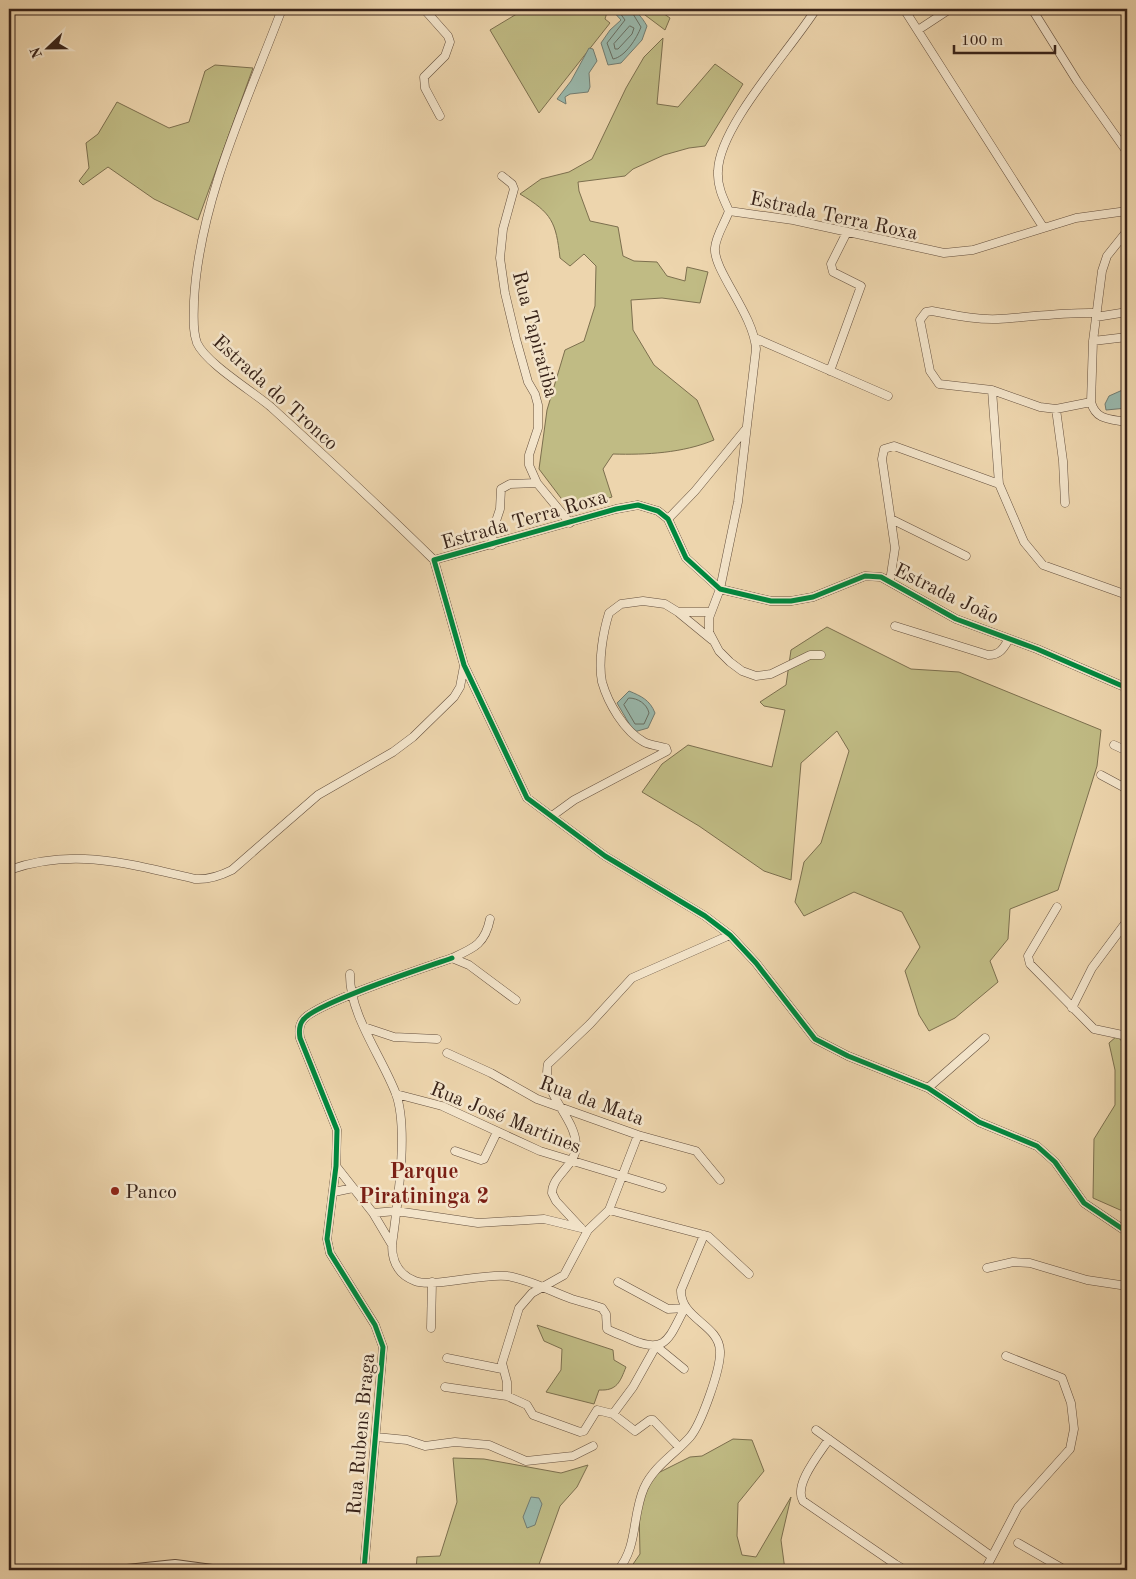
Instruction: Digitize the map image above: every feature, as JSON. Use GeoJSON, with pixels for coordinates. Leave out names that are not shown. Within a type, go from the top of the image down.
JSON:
{"type":"FeatureCollection","features":[{"type":"Feature","properties":{"kind":"street","name":"Estrada do Tronco"},"geometry":{"type":"LineString","coordinates":[[282,9],[221,171],[202,236],[195,280],[194,324],[196,342],[210,359],[269,406],[434,560]]}},
{"type":"Feature","properties":{"kind":"street"},"geometry":{"type":"LineString","coordinates":[[424,9],[448,36],[450,47],[443,59],[430,69],[424,78],[426,88],[440,116]]}},
{"type":"Feature","properties":{"kind":"street"},"geometry":{"type":"LineString","coordinates":[[729,211],[718,180],[719,162],[727,138],[816,9]]}},
{"type":"Feature","properties":{"kind":"street"},"geometry":{"type":"LineString","coordinates":[[904,9],[1044,227]]}},
{"type":"Feature","properties":{"kind":"street"},"geometry":{"type":"LineString","coordinates":[[918,30],[950,9]]}},
{"type":"Feature","properties":{"kind":"street"},"geometry":{"type":"LineString","coordinates":[[1032,9],[1077,81],[1127,152]]}},
{"type":"Feature","properties":{"kind":"street","name":"Rua Tapiratiba"},"geometry":{"type":"LineString","coordinates":[[502,176],[512,184],[514,189],[503,229],[500,258],[516,339],[528,382],[538,404],[538,428],[529,455],[529,465],[537,483],[570,522]]}},
{"type":"Feature","properties":{"kind":"street","name":"Estrada Terra Roxa"},"geometry":{"type":"LineString","coordinates":[[710,612],[720,589],[738,502],[755,365],[755,338],[749,321],[716,255],[717,238],[729,211],[762,214],[932,252],[960,253],[1076,218],[1127,211]]}},
{"type":"Feature","properties":{"kind":"street"},"geometry":{"type":"LineString","coordinates":[[1127,231],[1104,264],[1093,341],[1091,402],[1093,410],[1102,418],[1127,422]]}},
{"type":"Feature","properties":{"kind":"street"},"geometry":{"type":"LineString","coordinates":[[830,371],[861,286],[833,272],[831,264],[847,232]]}},
{"type":"Feature","properties":{"kind":"street"},"geometry":{"type":"LineString","coordinates":[[1091,402],[1056,408],[1040,407],[992,390],[947,386],[934,379],[920,327],[922,314],[932,311],[971,318],[997,319],[1050,313],[1096,315],[1127,312]]}},
{"type":"Feature","properties":{"kind":"street"},"geometry":{"type":"LineString","coordinates":[[1093,341],[1127,337]]}},
{"type":"Feature","properties":{"kind":"street"},"geometry":{"type":"LineString","coordinates":[[755,338],[888,396]]}},
{"type":"Feature","properties":{"kind":"street"},"geometry":{"type":"LineString","coordinates":[[992,390],[999,484],[1024,542],[1043,565],[1127,595]]}},
{"type":"Feature","properties":{"kind":"street"},"geometry":{"type":"LineString","coordinates":[[1056,408],[1063,461],[1065,503]]}},
{"type":"Feature","properties":{"kind":"street"},"geometry":{"type":"LineString","coordinates":[[720,589],[686,558],[668,519],[695,491],[746,429]]}},
{"type":"Feature","properties":{"kind":"street"},"geometry":{"type":"LineString","coordinates":[[890,581],[895,548],[882,459],[882,453],[888,446],[927,457],[999,484]]}},
{"type":"Feature","properties":{"kind":"street"},"geometry":{"type":"LineString","coordinates":[[492,545],[493,530],[500,509],[501,489],[510,484],[537,483]]}},
{"type":"Feature","properties":{"kind":"street","name":"Estrada Terra Roxa"},"geometry":{"type":"LineString","coordinates":[[668,519],[658,511],[638,505],[434,560],[464,665],[527,798],[627,871],[705,916],[730,935],[756,963],[815,1039],[848,1056],[928,1088],[979,1122],[1026,1140],[1047,1153],[1084,1204],[1127,1232]]}},
{"type":"Feature","properties":{"kind":"street"},"geometry":{"type":"LineString","coordinates":[[891,519],[966,556]]}},
{"type":"Feature","properties":{"kind":"street","name":"Estrada João"},"geometry":{"type":"LineString","coordinates":[[720,589],[771,601],[791,601],[813,597],[865,576],[881,577],[934,608],[1127,688]]}},
{"type":"Feature","properties":{"kind":"street"},"geometry":{"type":"LineString","coordinates":[[552,816],[574,800],[666,751],[666,748],[644,742],[626,728],[607,695],[602,682],[601,667],[606,621],[613,608],[632,602],[654,601],[665,604],[678,612],[712,640],[730,662],[742,671],[756,676],[771,674],[810,655],[821,655]]}},
{"type":"Feature","properties":{"kind":"street"},"geometry":{"type":"LineString","coordinates":[[678,612],[710,612],[708,624],[712,640]]}},
{"type":"Feature","properties":{"kind":"street"},"geometry":{"type":"LineString","coordinates":[[895,626],[988,655],[996,655],[1009,639]]}},
{"type":"Feature","properties":{"kind":"street"},"geometry":{"type":"LineString","coordinates":[[9,870],[48,860],[81,857],[129,864],[195,879],[205,880],[223,875],[232,870],[318,795],[393,752],[413,737],[454,697],[460,688],[464,665]]}},
{"type":"Feature","properties":{"kind":"street"},"geometry":{"type":"LineString","coordinates":[[1114,745],[1127,751]]}},
{"type":"Feature","properties":{"kind":"street"},"geometry":{"type":"LineString","coordinates":[[1101,775],[1127,789]]}},
{"type":"Feature","properties":{"kind":"street"},"geometry":{"type":"LineString","coordinates":[[1057,907],[1028,956],[1028,960],[1094,1029],[1127,1036]]}},
{"type":"Feature","properties":{"kind":"street","name":"Rua Rubens Braga"},"geometry":{"type":"LineString","coordinates":[[364,1570],[382,1362],[382,1340],[375,1325],[330,1253],[328,1239],[334,1192],[337,1130],[302,1045],[300,1032],[303,1019],[309,1014],[352,994],[472,949],[487,935],[490,919]]}},
{"type":"Feature","properties":{"kind":"street"},"geometry":{"type":"LineString","coordinates":[[1072,1008],[1092,968],[1127,921]]}},
{"type":"Feature","properties":{"kind":"street"},"geometry":{"type":"LineString","coordinates":[[584,1229],[556,1201],[552,1193],[554,1184],[572,1162],[575,1152],[575,1140],[549,1078],[548,1064],[590,1024],[632,978],[730,935]]}},
{"type":"Feature","properties":{"kind":"street"},"geometry":{"type":"LineString","coordinates":[[452,958],[469,965],[516,1000]]}},
{"type":"Feature","properties":{"kind":"street"},"geometry":{"type":"LineString","coordinates":[[350,974],[352,994],[364,1027],[396,1094],[403,1125],[392,1245],[395,1263],[403,1274],[417,1282],[508,1276],[545,1286],[571,1298],[602,1308],[606,1314],[607,1329],[647,1346],[656,1346],[684,1369]]}},
{"type":"Feature","properties":{"kind":"street"},"geometry":{"type":"LineString","coordinates":[[364,1027],[394,1037],[437,1039]]}},
{"type":"Feature","properties":{"kind":"street"},"geometry":{"type":"LineString","coordinates":[[928,1088],[985,1038]]}},
{"type":"Feature","properties":{"kind":"street","name":"Rua da Mata"},"geometry":{"type":"LineString","coordinates":[[447,1053],[491,1074],[526,1094],[560,1108],[638,1135],[696,1151],[720,1180]]}},
{"type":"Feature","properties":{"kind":"street","name":"Rua José Martines"},"geometry":{"type":"LineString","coordinates":[[396,1094],[442,1106],[497,1132],[572,1162],[662,1188]]}},
{"type":"Feature","properties":{"kind":"street"},"geometry":{"type":"LineString","coordinates":[[456,1152],[481,1160],[484,1159],[497,1132]]}},
{"type":"Feature","properties":{"kind":"street"},"geometry":{"type":"LineString","coordinates":[[507,1396],[507,1382],[502,1369],[503,1358],[519,1308],[532,1293],[559,1279],[568,1269],[584,1229],[609,1210],[638,1135]]}},
{"type":"Feature","properties":{"kind":"street"},"geometry":{"type":"LineString","coordinates":[[336,1166],[373,1213],[392,1245]]}},
{"type":"Feature","properties":{"kind":"street"},"geometry":{"type":"LineString","coordinates":[[334,1192],[353,1188]]}},
{"type":"Feature","properties":{"kind":"street"},"geometry":{"type":"LineString","coordinates":[[609,1210],[704,1235],[717,1243],[749,1274]]}},
{"type":"Feature","properties":{"kind":"street"},"geometry":{"type":"LineString","coordinates":[[373,1213],[396,1211],[478,1223],[544,1218],[584,1229]]}},
{"type":"Feature","properties":{"kind":"street"},"geometry":{"type":"LineString","coordinates":[[618,1570],[627,1557],[632,1545],[638,1503],[644,1487],[653,1473],[693,1433],[702,1418],[720,1352],[720,1345],[713,1333],[685,1308],[681,1290],[704,1235]]}},
{"type":"Feature","properties":{"kind":"street"},"geometry":{"type":"LineString","coordinates":[[987,1268],[1013,1262],[1030,1263],[1087,1280],[1127,1286]]}},
{"type":"Feature","properties":{"kind":"street"},"geometry":{"type":"LineString","coordinates":[[431,1328],[432,1282]]}},
{"type":"Feature","properties":{"kind":"street"},"geometry":{"type":"LineString","coordinates":[[618,1282],[668,1309],[685,1308]]}},
{"type":"Feature","properties":{"kind":"street"},"geometry":{"type":"LineString","coordinates":[[613,1414],[633,1387],[656,1346],[668,1338],[685,1308]]}},
{"type":"Feature","properties":{"kind":"street"},"geometry":{"type":"LineString","coordinates":[[985,1570],[1018,1507],[1032,1488],[1063,1458],[1070,1449],[1074,1438],[1071,1403],[1062,1378],[1006,1356]]}},
{"type":"Feature","properties":{"kind":"street"},"geometry":{"type":"LineString","coordinates":[[448,1358],[502,1369]]}},
{"type":"Feature","properties":{"kind":"street"},"geometry":{"type":"LineString","coordinates":[[445,1387],[507,1396],[527,1405],[533,1415],[580,1432],[584,1430],[597,1410],[613,1414],[634,1431],[650,1420],[653,1420],[679,1448]]}},
{"type":"Feature","properties":{"kind":"street"},"geometry":{"type":"LineString","coordinates":[[816,1430],[991,1556]]}},
{"type":"Feature","properties":{"kind":"street"},"geometry":{"type":"LineString","coordinates":[[376,1437],[407,1440],[425,1446],[455,1442],[488,1445],[526,1461],[573,1456],[594,1446]]}},
{"type":"Feature","properties":{"kind":"street"},"geometry":{"type":"LineString","coordinates":[[828,1439],[800,1485],[799,1495],[803,1501],[892,1567],[905,1570]]}},
{"type":"Feature","properties":{"kind":"street"},"geometry":{"type":"LineString","coordinates":[[1018,1543],[1065,1570]]}},
{"type":"Feature","properties":{"kind":"street"},"geometry":{"type":"LineString","coordinates":[[127,1570],[175,1565],[212,1570]]}},
{"type":"Feature","properties":{"kind":"shaded area"},"geometry":{"type":"Polygon","coordinates":[[[525,9],[608,9],[605,19],[610,23],[539,113],[490,30],[525,9]]]}},
{"type":"Feature","properties":{"kind":"shaded area"},"geometry":{"type":"Polygon","coordinates":[[[637,9],[657,9],[670,18],[665,30],[637,9]]]}},
{"type":"Feature","properties":{"kind":"shaded area"},"geometry":{"type":"Polygon","coordinates":[[[663,38],[657,104],[678,107],[715,64],[743,84],[705,146],[664,155],[633,169],[625,176],[578,182],[579,191],[590,221],[618,227],[623,256],[634,261],[657,262],[667,276],[685,281],[687,267],[708,272],[700,303],[662,298],[631,300],[633,330],[654,365],[697,400],[714,440],[690,448],[664,452],[613,454],[603,469],[612,497],[570,510],[539,469],[547,410],[565,350],[584,341],[595,306],[596,266],[584,254],[570,266],[560,258],[557,235],[546,213],[520,194],[541,179],[569,172],[592,159],[626,88],[644,57],[663,38]]]}},
{"type":"Feature","properties":{"kind":"shaded area"},"geometry":{"type":"Polygon","coordinates":[[[215,65],[253,68],[198,220],[154,199],[108,167],[83,185],[79,181],[89,168],[86,143],[98,134],[117,102],[169,128],[189,122],[205,71],[215,65]]]}},
{"type":"Feature","properties":{"kind":"shaded area"},"geometry":{"type":"Polygon","coordinates":[[[827,627],[911,669],[959,672],[1101,730],[1097,766],[1058,890],[1010,909],[1008,939],[990,961],[998,982],[955,1018],[929,1031],[919,1015],[905,971],[920,947],[902,912],[854,892],[804,916],[795,902],[804,862],[821,843],[849,751],[837,731],[801,763],[791,880],[764,871],[699,826],[642,792],[662,764],[688,745],[772,767],[785,710],[764,706],[760,702],[786,685],[791,650],[827,627]]]}},
{"type":"Feature","properties":{"kind":"shaded area"},"geometry":{"type":"Polygon","coordinates":[[[1117,1036],[1127,1047],[1127,1213],[1093,1198],[1094,1139],[1115,1105],[1115,1070],[1109,1043],[1117,1036]]]}},
{"type":"Feature","properties":{"kind":"shaded area"},"geometry":{"type":"Polygon","coordinates":[[[537,1325],[613,1350],[614,1360],[626,1367],[620,1381],[610,1389],[599,1390],[594,1404],[546,1392],[561,1370],[562,1349],[544,1341],[537,1325]]]}},
{"type":"Feature","properties":{"kind":"shaded area"},"geometry":{"type":"Polygon","coordinates":[[[733,1439],[752,1440],[764,1471],[738,1503],[737,1536],[742,1555],[756,1557],[791,1497],[781,1540],[785,1570],[629,1570],[640,1554],[639,1508],[654,1475],[690,1457],[702,1456],[733,1439]]]}},
{"type":"Feature","properties":{"kind":"shaded area"},"geometry":{"type":"Polygon","coordinates":[[[453,1458],[484,1459],[561,1473],[588,1465],[577,1487],[560,1506],[537,1570],[416,1570],[417,1557],[440,1556],[457,1502],[453,1458]]]}},
{"type":"Feature","properties":{"kind":"water"},"geometry":{"type":"Polygon","coordinates":[[[611,9],[632,10],[640,15],[647,26],[642,40],[621,63],[608,65],[601,43],[610,30],[621,20],[611,9]]]}},
{"type":"Feature","properties":{"kind":"water"},"geometry":{"type":"Polygon","coordinates":[[[589,48],[593,49],[597,61],[589,73],[590,87],[588,92],[570,94],[565,97],[566,104],[557,99],[571,81],[589,48]]]}},
{"type":"Feature","properties":{"kind":"water"},"geometry":{"type":"Polygon","coordinates":[[[1127,388],[1127,408],[1106,410],[1105,404],[1109,396],[1127,388]]]}},
{"type":"Feature","properties":{"kind":"water"},"geometry":{"type":"Polygon","coordinates":[[[629,691],[645,699],[651,705],[655,713],[648,728],[634,732],[617,703],[629,691]]]}},
{"type":"Feature","properties":{"kind":"water"},"geometry":{"type":"Polygon","coordinates":[[[531,1497],[539,1498],[542,1504],[535,1525],[527,1528],[523,1517],[531,1497]]]}},
{"type":"Feature","properties":{"kind":"cycle path"},"geometry":{"type":"LineString","coordinates":[[1127,688],[1037,649],[956,619],[881,577],[865,576],[813,597],[791,601],[771,601],[720,589],[686,558],[668,519],[658,511],[638,505],[616,509],[434,560],[464,665],[527,798],[605,856],[705,916],[730,935],[756,963],[815,1039],[848,1056],[928,1088],[979,1122],[1037,1146],[1055,1162],[1084,1203],[1127,1232]]}},
{"type":"Feature","properties":{"kind":"cycle path"},"geometry":{"type":"LineString","coordinates":[[364,1570],[383,1347],[375,1325],[330,1253],[327,1239],[336,1166],[337,1130],[300,1038],[300,1029],[303,1020],[328,1004],[452,958]]}},
{"type":"Feature","properties":{"kind":"place","name":"Panco"},"geometry":{"type":"Point","coordinates":[115,1191]}},
{"type":"Feature","properties":{"kind":"district","name":"Parque Piratininga 2"},"geometry":{"type":"Point","coordinates":[424,1182]}}]}
